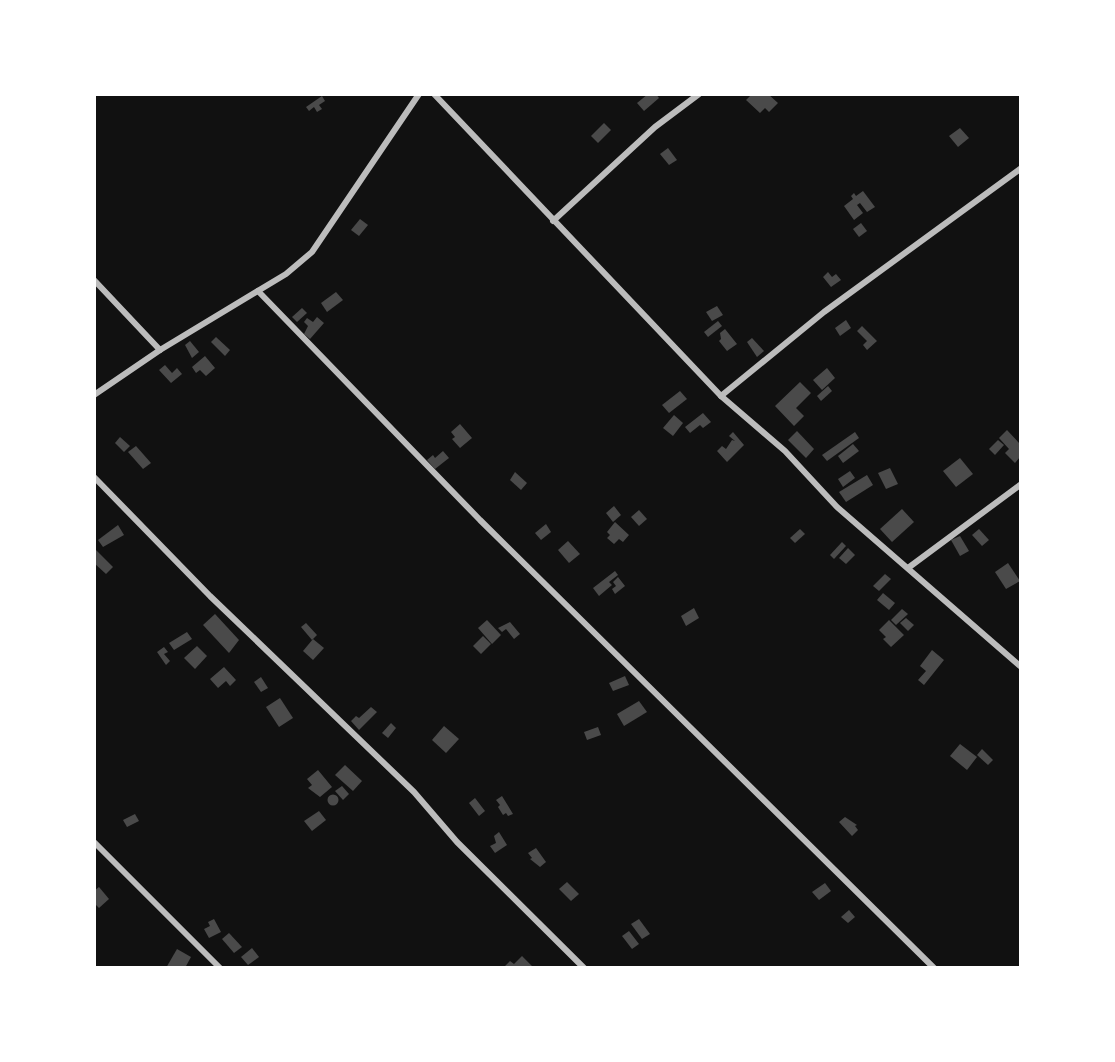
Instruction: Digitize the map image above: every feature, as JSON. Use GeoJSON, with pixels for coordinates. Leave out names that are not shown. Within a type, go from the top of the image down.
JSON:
{"type":"FeatureCollection","features":[{"type":"Feature","properties":{"kind":"street"},"geometry":{"type":"LineString","coordinates":[[94,395],[160,350],[286,274],[312,252],[419,94]]}},
{"type":"Feature","properties":{"kind":"street"},"geometry":{"type":"LineString","coordinates":[[434,94],[721,396],[785,451],[837,507],[1020,666]]}},
{"type":"Feature","properties":{"kind":"street"},"geometry":{"type":"LineString","coordinates":[[553,221],[655,126],[699,94]]}},
{"type":"Feature","properties":{"kind":"street"},"geometry":{"type":"LineString","coordinates":[[721,396],[824,312],[1020,169]]}},
{"type":"Feature","properties":{"kind":"street"},"geometry":{"type":"LineString","coordinates":[[94,280],[160,350]]}},
{"type":"Feature","properties":{"kind":"street"},"geometry":{"type":"LineString","coordinates":[[258,291],[480,520],[934,968]]}},
{"type":"Feature","properties":{"kind":"street"},"geometry":{"type":"LineString","coordinates":[[94,477],[210,596],[414,792],[457,842],[584,968]]}},
{"type":"Feature","properties":{"kind":"street"},"geometry":{"type":"LineString","coordinates":[[908,568],[1020,485]]}},
{"type":"Feature","properties":{"kind":"street"},"geometry":{"type":"LineString","coordinates":[[94,842],[220,968]]}},
{"type":"Feature","properties":{"kind":"building"},"geometry":{"type":"Polygon","coordinates":[[[648,94],[656,94],[659,98],[644,111],[637,103],[648,94]]]}},
{"type":"Feature","properties":{"kind":"building"},"geometry":{"type":"Polygon","coordinates":[[[752,94],[768,94],[778,103],[769,112],[765,108],[760,113],[746,100],[752,94]]]}},
{"type":"Feature","properties":{"kind":"building"},"geometry":{"type":"Polygon","coordinates":[[[322,96],[325,101],[319,105],[322,109],[317,112],[314,107],[309,111],[306,107],[322,96]]]}},
{"type":"Feature","properties":{"kind":"building"},"geometry":{"type":"Polygon","coordinates":[[[604,123],[611,130],[598,143],[591,136],[604,123]]]}},
{"type":"Feature","properties":{"kind":"building"},"geometry":{"type":"Polygon","coordinates":[[[960,128],[969,138],[958,147],[949,136],[960,128]]]}},
{"type":"Feature","properties":{"kind":"building"},"geometry":{"type":"Polygon","coordinates":[[[668,148],[677,160],[669,165],[660,154],[668,148]]]}},
{"type":"Feature","properties":{"kind":"building"},"geometry":{"type":"Polygon","coordinates":[[[863,191],[875,207],[867,212],[860,203],[857,205],[863,213],[854,220],[844,206],[853,199],[851,196],[854,193],[856,196],[863,191]]]}},
{"type":"Feature","properties":{"kind":"building"},"geometry":{"type":"Polygon","coordinates":[[[360,219],[368,225],[359,236],[351,230],[360,219]]]}},
{"type":"Feature","properties":{"kind":"building"},"geometry":{"type":"Polygon","coordinates":[[[861,223],[867,231],[859,237],[853,229],[861,223]]]}},
{"type":"Feature","properties":{"kind":"building"},"geometry":{"type":"Polygon","coordinates":[[[828,272],[832,277],[836,274],[841,280],[831,287],[823,277],[828,272]]]}},
{"type":"Feature","properties":{"kind":"building"},"geometry":{"type":"Polygon","coordinates":[[[336,292],[343,300],[327,312],[321,303],[336,292]]]}},
{"type":"Feature","properties":{"kind":"building"},"geometry":{"type":"Polygon","coordinates":[[[717,306],[723,315],[712,321],[706,312],[717,306]]]}},
{"type":"Feature","properties":{"kind":"building"},"geometry":{"type":"Polygon","coordinates":[[[302,308],[307,313],[297,322],[292,317],[302,308]]]}},
{"type":"Feature","properties":{"kind":"building"},"geometry":{"type":"Polygon","coordinates":[[[317,317],[324,323],[310,339],[304,334],[308,326],[304,322],[307,318],[313,322],[317,317]]]}},
{"type":"Feature","properties":{"kind":"building"},"geometry":{"type":"Polygon","coordinates":[[[846,320],[851,328],[840,336],[835,328],[846,320]]]}},
{"type":"Feature","properties":{"kind":"building"},"geometry":{"type":"Polygon","coordinates":[[[718,321],[722,326],[708,337],[704,332],[718,321]]]}},
{"type":"Feature","properties":{"kind":"building"},"geometry":{"type":"Polygon","coordinates":[[[862,326],[877,341],[867,350],[863,345],[867,341],[857,331],[862,326]]]}},
{"type":"Feature","properties":{"kind":"building"},"geometry":{"type":"Polygon","coordinates":[[[725,329],[737,344],[727,351],[719,341],[720,333],[725,329]]]}},
{"type":"Feature","properties":{"kind":"building"},"geometry":{"type":"Polygon","coordinates":[[[216,337],[230,350],[225,356],[211,342],[216,337]]]}},
{"type":"Feature","properties":{"kind":"building"},"geometry":{"type":"Polygon","coordinates":[[[752,338],[764,351],[757,357],[747,342],[752,338]]]}},
{"type":"Feature","properties":{"kind":"building"},"geometry":{"type":"Polygon","coordinates":[[[190,341],[199,352],[192,358],[185,345],[190,341]]]}},
{"type":"Feature","properties":{"kind":"building"},"geometry":{"type":"Polygon","coordinates":[[[205,356],[215,368],[206,376],[200,370],[196,373],[192,367],[205,356]]]}},
{"type":"Feature","properties":{"kind":"building"},"geometry":{"type":"Polygon","coordinates":[[[165,365],[172,373],[177,368],[182,374],[171,383],[159,370],[165,365]]]}},
{"type":"Feature","properties":{"kind":"building"},"geometry":{"type":"Polygon","coordinates":[[[827,368],[835,378],[822,390],[813,380],[827,368]]]}},
{"type":"Feature","properties":{"kind":"building"},"geometry":{"type":"Polygon","coordinates":[[[800,382],[811,393],[796,408],[804,416],[794,426],[775,406],[800,382]]]}},
{"type":"Feature","properties":{"kind":"building"},"geometry":{"type":"Polygon","coordinates":[[[828,386],[832,391],[821,401],[817,396],[828,386]]]}},
{"type":"Feature","properties":{"kind":"building"},"geometry":{"type":"Polygon","coordinates":[[[680,391],[687,399],[669,413],[662,405],[680,391]]]}},
{"type":"Feature","properties":{"kind":"building"},"geometry":{"type":"Polygon","coordinates":[[[703,413],[711,422],[703,428],[700,425],[690,433],[685,427],[703,413]]]}},
{"type":"Feature","properties":{"kind":"building"},"geometry":{"type":"Polygon","coordinates":[[[674,415],[683,423],[673,436],[663,428],[674,415]]]}},
{"type":"Feature","properties":{"kind":"building"},"geometry":{"type":"Polygon","coordinates":[[[460,424],[472,438],[460,448],[452,439],[455,437],[451,432],[460,424]]]}},
{"type":"Feature","properties":{"kind":"building"},"geometry":{"type":"Polygon","coordinates":[[[1007,430],[1020,444],[1020,457],[1015,463],[1005,453],[1009,449],[999,438],[1007,430]]]}},
{"type":"Feature","properties":{"kind":"building"},"geometry":{"type":"Polygon","coordinates":[[[797,431],[814,449],[806,458],[788,440],[797,431]]]}},
{"type":"Feature","properties":{"kind":"building"},"geometry":{"type":"Polygon","coordinates":[[[733,432],[744,445],[727,462],[717,451],[722,446],[726,449],[732,440],[735,441],[729,436],[733,432]]]}},
{"type":"Feature","properties":{"kind":"building"},"geometry":{"type":"Polygon","coordinates":[[[855,432],[859,438],[827,461],[822,455],[855,432]]]}},
{"type":"Feature","properties":{"kind":"building"},"geometry":{"type":"Polygon","coordinates":[[[120,437],[130,446],[124,452],[115,443],[120,437]]]}},
{"type":"Feature","properties":{"kind":"building"},"geometry":{"type":"Polygon","coordinates":[[[998,440],[1004,445],[995,455],[989,449],[998,440]]]}},
{"type":"Feature","properties":{"kind":"building"},"geometry":{"type":"Polygon","coordinates":[[[853,444],[859,451],[843,463],[838,456],[853,444]]]}},
{"type":"Feature","properties":{"kind":"building"},"geometry":{"type":"Polygon","coordinates":[[[136,446],[151,463],[143,469],[128,452],[136,446]]]}},
{"type":"Feature","properties":{"kind":"building"},"geometry":{"type":"Polygon","coordinates":[[[443,451],[449,458],[435,469],[427,460],[433,455],[435,458],[443,451]]]}},
{"type":"Feature","properties":{"kind":"building"},"geometry":{"type":"Polygon","coordinates":[[[960,458],[973,474],[956,487],[943,471],[960,458]]]}},
{"type":"Feature","properties":{"kind":"building"},"geometry":{"type":"Polygon","coordinates":[[[890,468],[898,484],[886,489],[878,473],[890,468]]]}},
{"type":"Feature","properties":{"kind":"building"},"geometry":{"type":"Polygon","coordinates":[[[850,471],[855,478],[843,487],[838,479],[850,471]]]}},
{"type":"Feature","properties":{"kind":"building"},"geometry":{"type":"Polygon","coordinates":[[[515,472],[527,483],[521,490],[510,480],[515,472]]]}},
{"type":"Feature","properties":{"kind":"building"},"geometry":{"type":"Polygon","coordinates":[[[867,475],[873,485],[846,502],[839,492],[867,475]]]}},
{"type":"Feature","properties":{"kind":"building"},"geometry":{"type":"Polygon","coordinates":[[[614,506],[621,515],[613,522],[606,513],[614,506]]]}},
{"type":"Feature","properties":{"kind":"building"},"geometry":{"type":"Polygon","coordinates":[[[902,509],[914,522],[892,542],[880,529],[902,509]]]}},
{"type":"Feature","properties":{"kind":"building"},"geometry":{"type":"Polygon","coordinates":[[[639,510],[647,519],[639,526],[631,517],[639,510]]]}},
{"type":"Feature","properties":{"kind":"building"},"geometry":{"type":"Polygon","coordinates":[[[615,522],[629,535],[623,542],[619,539],[614,544],[607,538],[610,535],[607,532],[615,522]]]}},
{"type":"Feature","properties":{"kind":"building"},"geometry":{"type":"Polygon","coordinates":[[[546,524],[551,532],[541,540],[535,533],[546,524]]]}},
{"type":"Feature","properties":{"kind":"building"},"geometry":{"type":"Polygon","coordinates":[[[118,525],[124,535],[103,547],[98,540],[118,525]]]}},
{"type":"Feature","properties":{"kind":"building"},"geometry":{"type":"Polygon","coordinates":[[[800,529],[805,534],[795,543],[790,538],[800,529]]]}},
{"type":"Feature","properties":{"kind":"building"},"geometry":{"type":"Polygon","coordinates":[[[979,529],[989,540],[982,546],[972,535],[979,529]]]}},
{"type":"Feature","properties":{"kind":"building"},"geometry":{"type":"Polygon","coordinates":[[[960,536],[969,551],[960,556],[951,540],[960,536]]]}},
{"type":"Feature","properties":{"kind":"building"},"geometry":{"type":"Polygon","coordinates":[[[568,541],[580,554],[569,563],[558,550],[568,541]]]}},
{"type":"Feature","properties":{"kind":"building"},"geometry":{"type":"Polygon","coordinates":[[[842,542],[846,546],[834,559],[830,555],[842,542]]]}},
{"type":"Feature","properties":{"kind":"building"},"geometry":{"type":"Polygon","coordinates":[[[848,548],[855,555],[846,564],[839,558],[848,548]]]}},
{"type":"Feature","properties":{"kind":"building"},"geometry":{"type":"Polygon","coordinates":[[[96,550],[113,567],[106,574],[94,563],[96,550]]]}},
{"type":"Feature","properties":{"kind":"building"},"geometry":{"type":"Polygon","coordinates":[[[1008,563],[1020,581],[1006,589],[995,572],[1008,563]]]}},
{"type":"Feature","properties":{"kind":"building"},"geometry":{"type":"Polygon","coordinates":[[[615,571],[618,575],[609,582],[612,585],[599,596],[593,588],[615,571]]]}},
{"type":"Feature","properties":{"kind":"building"},"geometry":{"type":"Polygon","coordinates":[[[885,574],[891,579],[879,591],[873,586],[885,574]]]}},
{"type":"Feature","properties":{"kind":"building"},"geometry":{"type":"Polygon","coordinates":[[[618,577],[625,586],[615,594],[612,589],[616,586],[613,582],[618,577]]]}},
{"type":"Feature","properties":{"kind":"building"},"geometry":{"type":"Polygon","coordinates":[[[883,593],[895,603],[889,610],[877,600],[883,593]]]}},
{"type":"Feature","properties":{"kind":"building"},"geometry":{"type":"Polygon","coordinates":[[[694,608],[699,618],[686,626],[681,616],[694,608]]]}},
{"type":"Feature","properties":{"kind":"building"},"geometry":{"type":"Polygon","coordinates":[[[902,609],[908,614],[896,625],[891,620],[902,609]]]}},
{"type":"Feature","properties":{"kind":"building"},"geometry":{"type":"Polygon","coordinates":[[[215,614],[239,640],[229,653],[203,625],[215,614]]]}},
{"type":"Feature","properties":{"kind":"building"},"geometry":{"type":"Polygon","coordinates":[[[906,618],[914,625],[908,631],[900,623],[906,618]]]}},
{"type":"Feature","properties":{"kind":"building"},"geometry":{"type":"Polygon","coordinates":[[[487,620],[501,635],[492,644],[478,628],[487,620]]]}},
{"type":"Feature","properties":{"kind":"building"},"geometry":{"type":"Polygon","coordinates":[[[889,620],[904,635],[891,647],[883,639],[886,637],[879,630],[889,620]]]}},
{"type":"Feature","properties":{"kind":"building"},"geometry":{"type":"Polygon","coordinates":[[[510,622],[520,634],[514,639],[506,629],[502,632],[498,628],[510,622]]]}},
{"type":"Feature","properties":{"kind":"building"},"geometry":{"type":"Polygon","coordinates":[[[306,623],[317,635],[312,640],[301,627],[306,623]]]}},
{"type":"Feature","properties":{"kind":"building"},"geometry":{"type":"Polygon","coordinates":[[[187,632],[192,639],[174,650],[169,643],[187,632]]]}},
{"type":"Feature","properties":{"kind":"building"},"geometry":{"type":"Polygon","coordinates":[[[483,636],[491,644],[481,654],[473,646],[483,636]]]}},
{"type":"Feature","properties":{"kind":"building"},"geometry":{"type":"Polygon","coordinates":[[[313,639],[324,648],[313,660],[303,651],[313,639]]]}},
{"type":"Feature","properties":{"kind":"building"},"geometry":{"type":"Polygon","coordinates":[[[197,646],[207,656],[195,669],[184,658],[197,646]]]}},
{"type":"Feature","properties":{"kind":"building"},"geometry":{"type":"Polygon","coordinates":[[[164,647],[168,652],[164,654],[170,661],[166,665],[157,652],[164,647]]]}},
{"type":"Feature","properties":{"kind":"building"},"geometry":{"type":"Polygon","coordinates":[[[932,650],[944,660],[924,685],[918,680],[926,671],[920,666],[932,650]]]}},
{"type":"Feature","properties":{"kind":"building"},"geometry":{"type":"Polygon","coordinates":[[[224,667],[236,680],[230,686],[226,681],[218,688],[210,679],[224,667]]]}},
{"type":"Feature","properties":{"kind":"building"},"geometry":{"type":"Polygon","coordinates":[[[625,676],[629,685],[613,691],[609,683],[625,676]]]}},
{"type":"Feature","properties":{"kind":"building"},"geometry":{"type":"Polygon","coordinates":[[[261,677],[268,688],[261,692],[254,682],[261,677]]]}},
{"type":"Feature","properties":{"kind":"building"},"geometry":{"type":"Polygon","coordinates":[[[280,698],[293,718],[279,727],[266,707],[280,698]]]}},
{"type":"Feature","properties":{"kind":"building"},"geometry":{"type":"Polygon","coordinates":[[[639,701],[647,712],[624,726],[617,714],[639,701]]]}},
{"type":"Feature","properties":{"kind":"building"},"geometry":{"type":"Polygon","coordinates":[[[371,707],[377,712],[359,730],[351,721],[356,716],[359,718],[371,707]]]}},
{"type":"Feature","properties":{"kind":"building"},"geometry":{"type":"Polygon","coordinates":[[[391,723],[396,728],[388,738],[382,733],[391,723]]]}},
{"type":"Feature","properties":{"kind":"building"},"geometry":{"type":"Polygon","coordinates":[[[444,726],[459,739],[446,753],[432,740],[444,726]]]}},
{"type":"Feature","properties":{"kind":"building"},"geometry":{"type":"Polygon","coordinates":[[[598,727],[601,735],[587,740],[584,732],[598,727]]]}},
{"type":"Feature","properties":{"kind":"building"},"geometry":{"type":"Polygon","coordinates":[[[960,744],[977,757],[967,770],[950,756],[960,744]]]}},
{"type":"Feature","properties":{"kind":"building"},"geometry":{"type":"Polygon","coordinates":[[[982,749],[993,760],[988,765],[977,755],[982,749]]]}},
{"type":"Feature","properties":{"kind":"building"},"geometry":{"type":"Polygon","coordinates":[[[345,765],[362,781],[353,791],[335,775],[345,765]]]}},
{"type":"Feature","properties":{"kind":"building"},"geometry":{"type":"Polygon","coordinates":[[[318,770],[332,787],[320,797],[308,788],[312,785],[307,779],[318,770]]]}},
{"type":"Feature","properties":{"kind":"building"},"geometry":{"type":"Polygon","coordinates":[[[342,786],[349,794],[343,800],[335,791],[342,786]]]}},
{"type":"Feature","properties":{"kind":"building"},"geometry":{"type":"Polygon","coordinates":[[[333,795],[337,796],[337,804],[333,805],[329,804],[328,800],[329,796],[333,795]]]}},
{"type":"Feature","properties":{"kind":"building"},"geometry":{"type":"Polygon","coordinates":[[[502,796],[513,814],[503,815],[498,807],[500,805],[496,800],[502,796]]]}},
{"type":"Feature","properties":{"kind":"building"},"geometry":{"type":"Polygon","coordinates":[[[475,798],[485,811],[479,816],[469,803],[475,798]]]}},
{"type":"Feature","properties":{"kind":"building"},"geometry":{"type":"Polygon","coordinates":[[[319,811],[326,820],[312,831],[304,821],[319,811]]]}},
{"type":"Feature","properties":{"kind":"building"},"geometry":{"type":"Polygon","coordinates":[[[135,814],[139,821],[127,827],[123,820],[135,814]]]}},
{"type":"Feature","properties":{"kind":"building"},"geometry":{"type":"Polygon","coordinates":[[[845,817],[857,825],[855,826],[858,830],[852,836],[839,822],[845,817]]]}},
{"type":"Feature","properties":{"kind":"building"},"geometry":{"type":"Polygon","coordinates":[[[499,832],[507,845],[495,853],[490,846],[496,843],[494,836],[499,832]]]}},
{"type":"Feature","properties":{"kind":"building"},"geometry":{"type":"Polygon","coordinates":[[[536,848],[546,862],[540,867],[530,859],[532,858],[528,853],[536,848]]]}},
{"type":"Feature","properties":{"kind":"building"},"geometry":{"type":"Polygon","coordinates":[[[567,882],[579,894],[571,901],[559,889],[567,882]]]}},
{"type":"Feature","properties":{"kind":"building"},"geometry":{"type":"Polygon","coordinates":[[[825,883],[831,891],[819,900],[812,892],[825,883]]]}},
{"type":"Feature","properties":{"kind":"building"},"geometry":{"type":"Polygon","coordinates":[[[99,887],[109,899],[99,908],[94,903],[94,891],[99,887]]]}},
{"type":"Feature","properties":{"kind":"building"},"geometry":{"type":"Polygon","coordinates":[[[849,910],[855,917],[848,923],[841,917],[849,910]]]}},
{"type":"Feature","properties":{"kind":"building"},"geometry":{"type":"Polygon","coordinates":[[[214,919],[221,932],[209,938],[204,929],[210,926],[208,922],[214,919]]]}},
{"type":"Feature","properties":{"kind":"building"},"geometry":{"type":"Polygon","coordinates":[[[639,919],[650,934],[642,939],[631,924],[639,919]]]}},
{"type":"Feature","properties":{"kind":"building"},"geometry":{"type":"Polygon","coordinates":[[[629,931],[639,944],[632,949],[622,936],[629,931]]]}},
{"type":"Feature","properties":{"kind":"building"},"geometry":{"type":"Polygon","coordinates":[[[229,933],[242,947],[234,953],[222,939],[229,933]]]}},
{"type":"Feature","properties":{"kind":"building"},"geometry":{"type":"Polygon","coordinates":[[[252,948],[259,957],[248,965],[241,957],[252,948]]]}},
{"type":"Feature","properties":{"kind":"building"},"geometry":{"type":"Polygon","coordinates":[[[177,949],[191,957],[185,968],[166,968],[177,949]]]}},
{"type":"Feature","properties":{"kind":"building"},"geometry":{"type":"Polygon","coordinates":[[[522,956],[532,966],[530,968],[505,966],[510,961],[514,964],[522,956]]]}}]}
